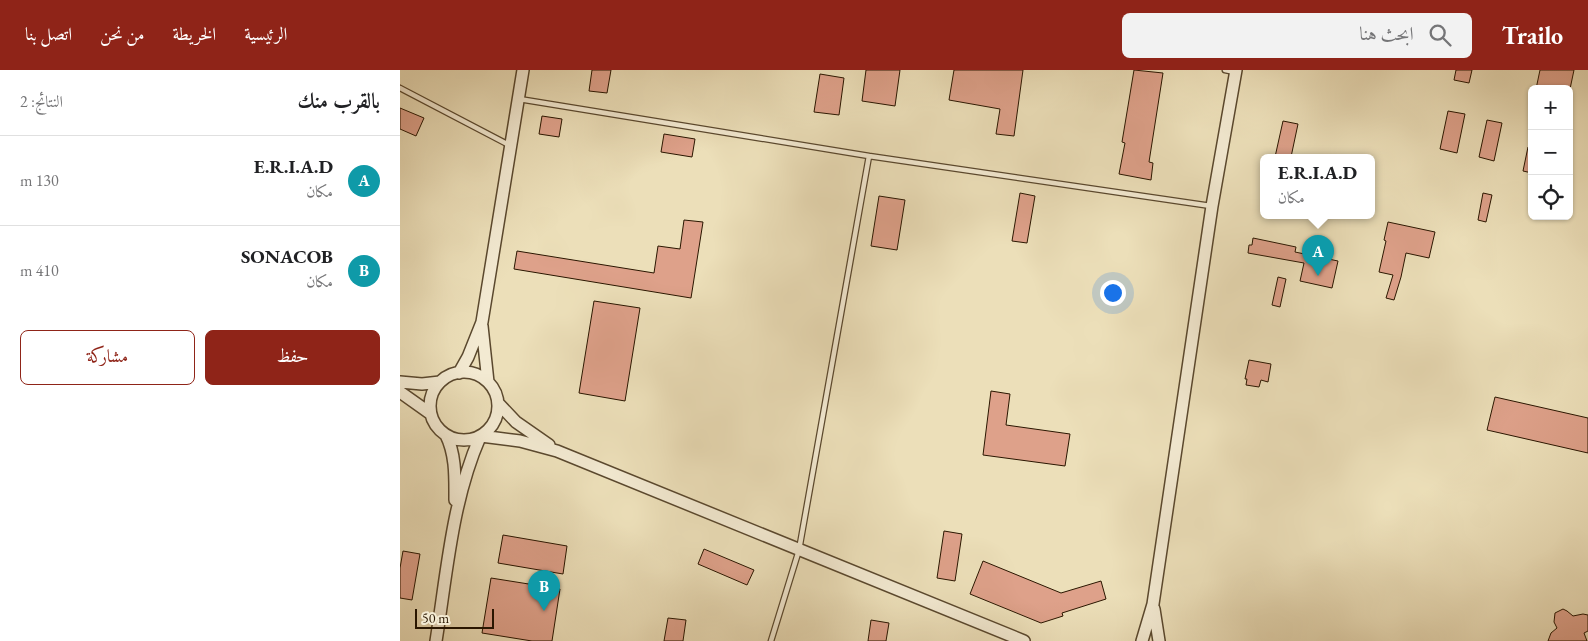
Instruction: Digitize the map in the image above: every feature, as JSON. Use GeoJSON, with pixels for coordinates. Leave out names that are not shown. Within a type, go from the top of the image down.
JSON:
{"type":"FeatureCollection","features":[{"type":"Feature","properties":{"kind":"street"},"geometry":{"type":"LineString","coordinates":[[459,372],[468,357],[482,322],[523,70]]}},
{"type":"Feature","properties":{"kind":"street"},"geometry":{"type":"LineString","coordinates":[[1142,641],[1153,604],[1232,71]]}},
{"type":"Feature","properties":{"kind":"street"},"geometry":{"type":"LineString","coordinates":[[482,322],[488,382]]}},
{"type":"Feature","properties":{"kind":"street"},"geometry":{"type":"LineString","coordinates":[[459,372],[472,373],[488,382],[496,394],[498,414],[487,432],[480,437],[466,441],[446,435],[436,426],[430,407],[432,394],[440,382],[459,372]]}},
{"type":"Feature","properties":{"kind":"street"},"geometry":{"type":"LineString","coordinates":[[400,382],[422,384],[440,382]]}},
{"type":"Feature","properties":{"kind":"street"},"geometry":{"type":"LineString","coordinates":[[400,392],[431,414]]}},
{"type":"Feature","properties":{"kind":"street"},"geometry":{"type":"LineString","coordinates":[[498,403],[516,422],[557,450]]}},
{"type":"Feature","properties":{"kind":"street"},"geometry":{"type":"LineString","coordinates":[[446,435],[453,460],[456,512]]}},
{"type":"Feature","properties":{"kind":"street"},"geometry":{"type":"LineString","coordinates":[[480,437],[520,441],[557,450],[1024,641]]}},
{"type":"Feature","properties":{"kind":"street"},"geometry":{"type":"LineString","coordinates":[[436,641],[456,512],[480,437]]}},
{"type":"Feature","properties":{"kind":"street"},"geometry":{"type":"LineString","coordinates":[[1153,604],[1159,641]]}},
{"type":"Feature","properties":{"kind":"lane"},"geometry":{"type":"LineString","coordinates":[[400,88],[512,146]]}},
{"type":"Feature","properties":{"kind":"lane"},"geometry":{"type":"LineString","coordinates":[[519,99],[869,156],[1212,206]]}},
{"type":"Feature","properties":{"kind":"lane"},"geometry":{"type":"LineString","coordinates":[[771,641],[799,550],[869,156]]}},
{"type":"Feature","properties":{"kind":"building"},"geometry":{"type":"Polygon","coordinates":[[[592,70],[611,70],[607,93],[589,91],[592,70]]]}},
{"type":"Feature","properties":{"kind":"building"},"geometry":{"type":"Polygon","coordinates":[[[866,70],[900,70],[895,106],[862,101],[866,70]]]}},
{"type":"Feature","properties":{"kind":"building"},"geometry":{"type":"Polygon","coordinates":[[[954,70],[1023,70],[1014,136],[996,134],[1000,109],[949,100],[954,70]]]}},
{"type":"Feature","properties":{"kind":"building"},"geometry":{"type":"Polygon","coordinates":[[[1134,70],[1163,73],[1149,162],[1153,163],[1151,180],[1119,174],[1125,143],[1122,142],[1134,70]]]}},
{"type":"Feature","properties":{"kind":"building"},"geometry":{"type":"Polygon","coordinates":[[[1456,70],[1472,70],[1469,83],[1454,80],[1456,70]]]}},
{"type":"Feature","properties":{"kind":"building"},"geometry":{"type":"Polygon","coordinates":[[[1540,70],[1574,70],[1571,85],[1537,85],[1540,70]]]}},
{"type":"Feature","properties":{"kind":"building"},"geometry":{"type":"Polygon","coordinates":[[[820,74],[844,78],[839,115],[814,112],[820,74]]]}},
{"type":"Feature","properties":{"kind":"building"},"geometry":{"type":"Polygon","coordinates":[[[400,108],[424,118],[416,136],[400,129],[400,108]]]}},
{"type":"Feature","properties":{"kind":"building"},"geometry":{"type":"Polygon","coordinates":[[[1448,111],[1465,114],[1457,153],[1440,149],[1448,111]]]}},
{"type":"Feature","properties":{"kind":"building"},"geometry":{"type":"Polygon","coordinates":[[[542,116],[562,119],[559,137],[539,134],[542,116]]]}},
{"type":"Feature","properties":{"kind":"building"},"geometry":{"type":"Polygon","coordinates":[[[1487,120],[1502,123],[1494,161],[1479,157],[1487,120]]]}},
{"type":"Feature","properties":{"kind":"building"},"geometry":{"type":"Polygon","coordinates":[[[1283,121],[1298,124],[1292,154],[1276,154],[1283,121]]]}},
{"type":"Feature","properties":{"kind":"building"},"geometry":{"type":"Polygon","coordinates":[[[664,134],[695,139],[692,157],[661,152],[664,134]]]}},
{"type":"Feature","properties":{"kind":"building"},"geometry":{"type":"Polygon","coordinates":[[[1528,147],[1528,172],[1523,171],[1528,147]]]}},
{"type":"Feature","properties":{"kind":"building"},"geometry":{"type":"Polygon","coordinates":[[[1020,193],[1035,196],[1027,243],[1012,241],[1020,193]]]}},
{"type":"Feature","properties":{"kind":"building"},"geometry":{"type":"Polygon","coordinates":[[[1483,193],[1492,195],[1486,222],[1478,220],[1483,193]]]}},
{"type":"Feature","properties":{"kind":"building"},"geometry":{"type":"Polygon","coordinates":[[[879,196],[905,200],[897,250],[871,246],[879,196]]]}},
{"type":"Feature","properties":{"kind":"building"},"geometry":{"type":"Polygon","coordinates":[[[684,220],[703,222],[691,298],[514,269],[517,251],[654,273],[658,246],[680,249],[684,220]]]}},
{"type":"Feature","properties":{"kind":"building"},"geometry":{"type":"Polygon","coordinates":[[[1388,222],[1435,232],[1429,258],[1406,253],[1394,300],[1386,298],[1393,275],[1379,272],[1388,222]]]}},
{"type":"Feature","properties":{"kind":"building"},"geometry":{"type":"Polygon","coordinates":[[[1253,238],[1296,247],[1295,252],[1338,261],[1332,288],[1300,281],[1304,263],[1248,253],[1249,245],[1252,245],[1253,238]]]}},
{"type":"Feature","properties":{"kind":"building"},"geometry":{"type":"Polygon","coordinates":[[[1278,277],[1286,279],[1280,307],[1272,305],[1278,277]]]}},
{"type":"Feature","properties":{"kind":"building"},"geometry":{"type":"Polygon","coordinates":[[[594,301],[640,308],[625,401],[579,393],[594,301]]]}},
{"type":"Feature","properties":{"kind":"building"},"geometry":{"type":"Polygon","coordinates":[[[1249,360],[1271,364],[1268,382],[1261,380],[1259,387],[1246,385],[1247,379],[1245,379],[1249,360]]]}},
{"type":"Feature","properties":{"kind":"building"},"geometry":{"type":"Polygon","coordinates":[[[991,391],[1010,394],[1006,425],[1070,434],[1065,466],[983,455],[991,391]]]}},
{"type":"Feature","properties":{"kind":"building"},"geometry":{"type":"Polygon","coordinates":[[[1495,397],[1588,418],[1588,453],[1487,430],[1495,397]]]}},
{"type":"Feature","properties":{"kind":"building"},"geometry":{"type":"Polygon","coordinates":[[[944,531],[962,534],[955,581],[937,578],[944,531]]]}},
{"type":"Feature","properties":{"kind":"building"},"geometry":{"type":"Polygon","coordinates":[[[503,535],[567,546],[563,574],[498,563],[503,535]]]}},
{"type":"Feature","properties":{"kind":"building"},"geometry":{"type":"Polygon","coordinates":[[[704,549],[754,570],[747,585],[698,564],[704,549]]]}},
{"type":"Feature","properties":{"kind":"building"},"geometry":{"type":"Polygon","coordinates":[[[403,551],[420,554],[412,600],[400,598],[400,568],[403,551]]]}},
{"type":"Feature","properties":{"kind":"building"},"geometry":{"type":"Polygon","coordinates":[[[983,561],[1061,593],[1101,581],[1106,599],[1062,613],[1063,616],[1041,623],[970,594],[983,561]]]}},
{"type":"Feature","properties":{"kind":"building"},"geometry":{"type":"Polygon","coordinates":[[[491,578],[560,589],[552,641],[532,641],[482,633],[491,578]]]}},
{"type":"Feature","properties":{"kind":"building"},"geometry":{"type":"Polygon","coordinates":[[[1563,609],[1573,616],[1588,615],[1588,631],[1584,633],[1587,641],[1548,641],[1551,633],[1557,628],[1554,622],[1555,613],[1563,609]]]}},
{"type":"Feature","properties":{"kind":"building"},"geometry":{"type":"Polygon","coordinates":[[[668,618],[686,620],[683,641],[664,641],[668,618]]]}},
{"type":"Feature","properties":{"kind":"building"},"geometry":{"type":"Polygon","coordinates":[[[871,620],[889,623],[886,641],[868,641],[871,620]]]}},
{"type":"Feature","properties":{"kind":"place","name":"E.R.I.A.D"},"geometry":{"type":"Point","coordinates":[1318,276]}},
{"type":"Feature","properties":{"kind":"place","name":"SONACOB"},"geometry":{"type":"Point","coordinates":[544,611]}}]}
